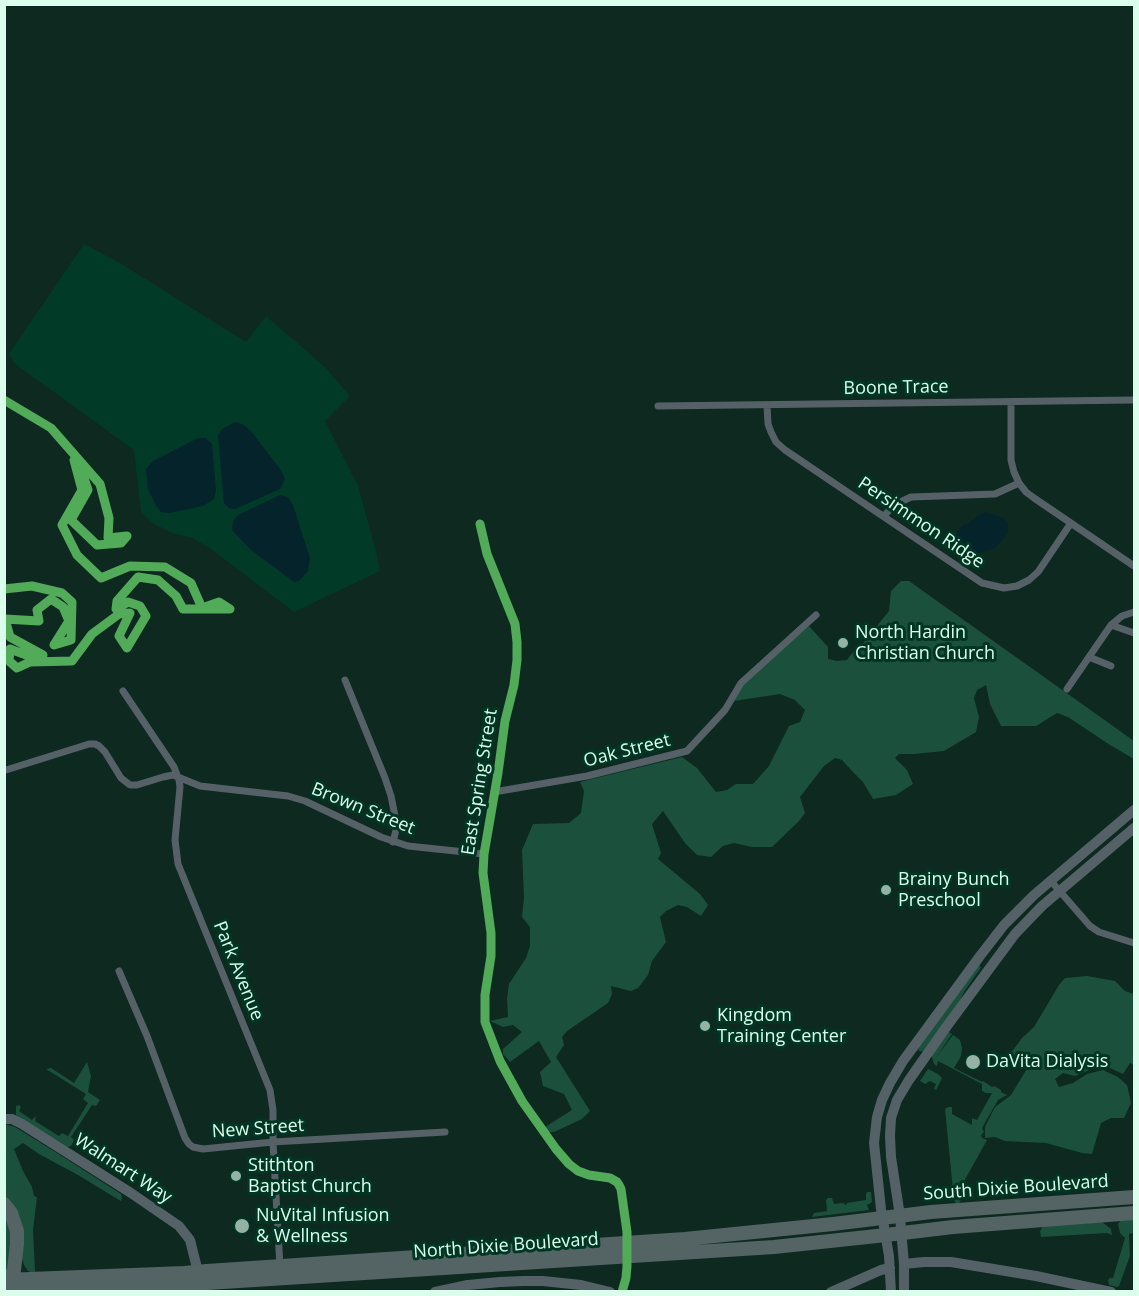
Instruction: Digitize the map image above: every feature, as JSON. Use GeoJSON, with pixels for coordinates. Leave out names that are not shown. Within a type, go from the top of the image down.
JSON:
{"type":"FeatureCollection","features":[{"type":"Feature","properties":{"kind":"highway","name":"South Dixie Boulevard"},"geometry":{"type":"LineString","coordinates":[[900,1216],[1134,1197]]}},
{"type":"Feature","properties":{"kind":"highway"},"geometry":{"type":"LineString","coordinates":[[4,1204],[14,1222],[20,1261],[29,1274],[43,1278]]}},
{"type":"Feature","properties":{"kind":"highway","name":"South Dixie Boulevard"},"geometry":{"type":"LineString","coordinates":[[901,1233],[1000,1222],[1134,1213]]}},
{"type":"Feature","properties":{"kind":"highway","name":"North Dixie Boulevard"},"geometry":{"type":"LineString","coordinates":[[627,1249],[900,1216]]}},
{"type":"Feature","properties":{"kind":"highway","name":"North Dixie Boulevard"},"geometry":{"type":"LineString","coordinates":[[4,1291],[113,1289],[588,1246],[627,1249],[796,1245],[901,1233]]}},
{"type":"Feature","properties":{"kind":"highway"},"geometry":{"type":"LineString","coordinates":[[4,1280],[14,1270],[17,1244]]}},
{"type":"Feature","properties":{"kind":"highway","name":"North Dixie Boulevard"},"geometry":{"type":"LineString","coordinates":[[4,1280],[137,1276],[200,1282]]}},
{"type":"Feature","properties":{"kind":"street","name":"Boone Trace"},"geometry":{"type":"LineString","coordinates":[[658,406],[1134,400]]}},
{"type":"Feature","properties":{"kind":"street"},"geometry":{"type":"LineString","coordinates":[[1011,402],[1011,460],[1019,483],[1026,492],[1134,566]]}},
{"type":"Feature","properties":{"kind":"street","name":"Persimmon Ridge"},"geometry":{"type":"LineString","coordinates":[[767,405],[771,432],[785,450],[982,583],[1004,588],[1017,586],[1029,580],[1038,572],[1071,523]]}},
{"type":"Feature","properties":{"kind":"street"},"geometry":{"type":"LineString","coordinates":[[884,516],[894,504],[910,497],[995,494],[1019,483]]}},
{"type":"Feature","properties":{"kind":"street","name":"East Spring Street"},"geometry":{"type":"LineString","coordinates":[[480,524],[487,554],[515,624],[517,642],[514,685],[505,721],[484,854],[483,873],[492,933],[484,1014],[490,1038],[500,1060],[522,1101],[556,1149],[569,1164],[584,1173],[610,1178],[617,1182],[621,1189],[627,1226],[627,1249]]}},
{"type":"Feature","properties":{"kind":"street"},"geometry":{"type":"LineString","coordinates":[[1067,689],[1111,625],[1122,616],[1134,612]]}},
{"type":"Feature","properties":{"kind":"street","name":"Oak Street"},"geometry":{"type":"LineString","coordinates":[[494,792],[586,776],[687,751],[725,710],[741,683],[816,615]]}},
{"type":"Feature","properties":{"kind":"street"},"geometry":{"type":"LineString","coordinates":[[1111,625],[1134,633]]}},
{"type":"Feature","properties":{"kind":"street"},"geometry":{"type":"LineString","coordinates":[[1089,657],[1111,666]]}},
{"type":"Feature","properties":{"kind":"street"},"geometry":{"type":"LineString","coordinates":[[345,680],[391,796],[397,826],[393,842]]}},
{"type":"Feature","properties":{"kind":"street","name":"Park Avenue"},"geometry":{"type":"LineString","coordinates":[[123,691],[174,767],[180,787],[175,840],[178,864],[270,1090],[281,1273]]}},
{"type":"Feature","properties":{"kind":"street"},"geometry":{"type":"LineString","coordinates":[[6,770],[94,744],[105,752],[121,778],[130,785],[167,776],[177,776]]}},
{"type":"Feature","properties":{"kind":"street","name":"Brown Street"},"geometry":{"type":"LineString","coordinates":[[177,776],[205,787],[271,794],[305,801],[393,842],[417,848],[484,854]]}},
{"type":"Feature","properties":{"kind":"street"},"geometry":{"type":"LineString","coordinates":[[891,1292],[874,1143],[877,1117],[886,1091],[903,1061],[995,936],[1023,904],[1134,810]]}},
{"type":"Feature","properties":{"kind":"street"},"geometry":{"type":"LineString","coordinates":[[904,1292],[909,1263],[901,1233],[890,1136],[891,1118],[897,1100],[947,1026],[1027,920],[1134,828]]}},
{"type":"Feature","properties":{"kind":"street"},"geometry":{"type":"LineString","coordinates":[[1050,880],[1094,930],[1134,943]]}},
{"type":"Feature","properties":{"kind":"street","name":"New Street"},"geometry":{"type":"LineString","coordinates":[[119,971],[147,1036],[180,1124],[189,1144],[193,1147],[203,1149],[273,1142],[445,1132]]}},
{"type":"Feature","properties":{"kind":"street","name":"Walmart Way"},"geometry":{"type":"LineString","coordinates":[[4,1119],[12,1119],[32,1130],[176,1224],[190,1240],[200,1282]]}},
{"type":"Feature","properties":{"kind":"street"},"geometry":{"type":"LineString","coordinates":[[622,1292],[626,1278],[627,1249]]}},
{"type":"Feature","properties":{"kind":"street"},"geometry":{"type":"LineString","coordinates":[[909,1263],[935,1261],[979,1266],[1111,1292]]}},
{"type":"Feature","properties":{"kind":"street"},"geometry":{"type":"LineString","coordinates":[[831,1292],[890,1268]]}},
{"type":"Feature","properties":{"kind":"street"},"geometry":{"type":"LineString","coordinates":[[435,1292],[500,1281],[566,1284],[609,1291]]}},
{"type":"Feature","properties":{"kind":"shaded area"},"geometry":{"type":"Polygon","coordinates":[[[84,244],[120,263],[246,342],[266,316],[325,367],[350,396],[325,421],[358,486],[380,571],[294,612],[211,549],[192,538],[172,533],[152,523],[141,512],[134,450],[15,364],[9,354],[84,244]]]}},
{"type":"Feature","properties":{"kind":"shaded area"},"geometry":{"type":"Polygon","coordinates":[[[901,581],[909,581],[1134,741],[1134,759],[1068,717],[1057,713],[1036,726],[1001,726],[990,704],[986,685],[977,690],[974,698],[979,717],[976,732],[944,751],[899,754],[895,758],[907,770],[913,784],[896,795],[873,799],[863,782],[842,760],[835,758],[824,766],[800,797],[805,813],[772,847],[752,847],[734,843],[723,846],[711,857],[697,855],[685,843],[663,811],[652,824],[661,853],[658,859],[700,894],[708,905],[701,916],[687,907],[678,905],[666,911],[660,917],[666,942],[652,961],[648,975],[638,988],[631,991],[611,986],[612,994],[608,1003],[567,1031],[562,1037],[564,1045],[556,1057],[590,1111],[582,1119],[554,1132],[548,1132],[545,1127],[572,1110],[564,1094],[543,1086],[540,1072],[551,1062],[539,1041],[510,1062],[503,1054],[503,1049],[522,1032],[513,1025],[503,1027],[490,1021],[508,1017],[509,984],[526,958],[530,946],[530,927],[522,917],[524,898],[522,850],[533,824],[569,823],[581,813],[584,791],[580,782],[682,757],[697,768],[716,792],[727,790],[736,784],[753,784],[769,766],[789,726],[800,722],[805,710],[795,700],[780,694],[734,701],[744,684],[809,626],[828,647],[828,659],[847,660],[889,611],[891,591],[901,581]]]}},
{"type":"Feature","properties":{"kind":"shaded area"},"geometry":{"type":"Polygon","coordinates":[[[978,965],[980,969],[957,1006],[924,1052],[919,1051],[918,1047],[978,965]]]}},
{"type":"Feature","properties":{"kind":"shaded area"},"geometry":{"type":"Polygon","coordinates":[[[1087,976],[1115,981],[1125,991],[1134,994],[1134,1065],[1130,1063],[1123,1074],[1110,1068],[1094,1068],[1075,1076],[1063,1073],[1055,1079],[1059,1087],[1073,1083],[1087,1074],[1103,1070],[1118,1077],[1127,1085],[1131,1103],[1124,1118],[1111,1118],[1101,1123],[1092,1154],[1046,1143],[1005,1141],[995,1137],[985,1138],[985,1127],[995,1107],[1011,1095],[1028,1067],[1010,1054],[1034,1027],[1065,978],[1087,976]]]}},
{"type":"Feature","properties":{"kind":"shaded area"},"geometry":{"type":"Polygon","coordinates":[[[949,1032],[952,1034],[935,1059],[953,1035],[960,1040],[962,1048],[961,1056],[954,1068],[994,1086],[1007,1095],[998,1100],[982,1128],[984,1132],[981,1135],[982,1138],[987,1140],[957,1194],[961,1194],[959,1203],[954,1200],[945,1109],[952,1107],[952,1114],[972,1125],[972,1118],[977,1120],[992,1093],[982,1091],[982,1084],[938,1061],[937,1066],[934,1064],[931,1054],[949,1032]]]}},
{"type":"Feature","properties":{"kind":"shaded area"},"geometry":{"type":"Polygon","coordinates":[[[87,1062],[91,1076],[88,1092],[100,1100],[96,1106],[92,1105],[71,1137],[74,1140],[71,1146],[68,1147],[16,1115],[16,1106],[19,1105],[21,1107],[19,1111],[32,1120],[36,1116],[35,1121],[59,1136],[62,1133],[68,1136],[88,1103],[83,1099],[86,1094],[46,1069],[51,1068],[74,1083],[87,1062]]]}},
{"type":"Feature","properties":{"kind":"shaded area"},"geometry":{"type":"Polygon","coordinates":[[[928,1069],[942,1078],[936,1090],[934,1089],[936,1084],[930,1081],[925,1084],[920,1081],[928,1069]]]}},
{"type":"Feature","properties":{"kind":"shaded area"},"geometry":{"type":"Polygon","coordinates":[[[5,1124],[15,1127],[57,1153],[121,1194],[122,1197],[121,1201],[23,1143],[14,1149],[34,1196],[37,1197],[33,1230],[35,1272],[28,1271],[24,1265],[5,1199],[5,1124]]]}},
{"type":"Feature","properties":{"kind":"shaded area"},"geometry":{"type":"Polygon","coordinates":[[[867,1192],[871,1192],[872,1202],[867,1205],[869,1210],[812,1217],[814,1213],[827,1211],[826,1200],[828,1198],[832,1198],[834,1204],[846,1205],[866,1200],[867,1192]]]}},
{"type":"Feature","properties":{"kind":"shaded area"},"geometry":{"type":"Polygon","coordinates":[[[4,1211],[10,1220],[15,1254],[4,1274],[4,1211]]]}},
{"type":"Feature","properties":{"kind":"shaded area"},"geometry":{"type":"Polygon","coordinates":[[[1134,1219],[1134,1233],[1129,1234],[1130,1256],[1119,1286],[1109,1285],[1108,1280],[1113,1278],[1125,1238],[1120,1233],[1118,1224],[1121,1220],[1134,1219]]]}},
{"type":"Feature","properties":{"kind":"shaded area"},"geometry":{"type":"Polygon","coordinates":[[[1102,1222],[1111,1229],[1112,1235],[1107,1233],[1041,1237],[1040,1231],[1043,1226],[1102,1222]]]}},
{"type":"Feature","properties":{"kind":"water"},"geometry":{"type":"Polygon","coordinates":[[[235,422],[251,431],[285,479],[280,489],[235,509],[229,508],[224,503],[218,435],[222,429],[235,422]]]}},
{"type":"Feature","properties":{"kind":"water"},"geometry":{"type":"Polygon","coordinates":[[[198,438],[206,438],[212,444],[216,491],[214,499],[203,506],[169,513],[161,512],[148,489],[146,469],[153,461],[198,438]]]}},
{"type":"Feature","properties":{"kind":"water"},"geometry":{"type":"Polygon","coordinates":[[[280,495],[288,497],[293,505],[310,558],[308,571],[299,581],[294,582],[251,550],[232,530],[233,521],[238,515],[280,495]]]}},
{"type":"Feature","properties":{"kind":"water"},"geometry":{"type":"Polygon","coordinates":[[[986,512],[1004,518],[1008,525],[1008,533],[995,548],[973,555],[956,545],[955,537],[962,526],[986,512]]]}},
{"type":"Feature","properties":{"kind":"cycle path"},"geometry":{"type":"LineString","coordinates":[[4,400],[51,428],[100,484],[109,518],[108,538],[127,536],[121,543],[97,545],[71,520],[88,490],[79,463],[74,460],[82,490],[62,525],[77,555],[101,578],[130,566],[165,567],[191,583],[202,608],[219,602],[230,609],[183,609],[176,596],[158,580],[138,577],[117,601],[116,609],[128,602],[140,606],[146,616],[127,648],[119,636],[130,613],[119,614],[92,634],[72,661],[30,662],[17,668],[9,661],[10,649],[37,659],[43,655],[10,637],[5,619],[39,621],[37,610],[51,599],[63,607],[69,621],[54,645],[71,640],[72,602],[62,593],[32,586],[4,589]]}},
{"type":"Feature","properties":{"kind":"cycle path"},"geometry":{"type":"LineString","coordinates":[[480,524],[487,554],[515,624],[517,642],[514,685],[505,721],[484,854],[483,873],[491,933],[491,956],[485,995],[485,1022],[500,1061],[522,1101],[556,1149],[578,1171],[610,1178],[619,1185],[627,1232],[627,1266],[622,1292]]}},
{"type":"Feature","properties":{"kind":"place","name":"North Hardin Christian Church"},"geometry":{"type":"Point","coordinates":[843,643]}},
{"type":"Feature","properties":{"kind":"place","name":"Brainy Bunch Preschool"},"geometry":{"type":"Point","coordinates":[886,890]}},
{"type":"Feature","properties":{"kind":"place","name":"Kingdom Training Center"},"geometry":{"type":"Point","coordinates":[705,1026]}},
{"type":"Feature","properties":{"kind":"place","name":"DaVita Dialysis"},"geometry":{"type":"Point","coordinates":[973,1062]}},
{"type":"Feature","properties":{"kind":"place","name":"Stithton Baptist Church"},"geometry":{"type":"Point","coordinates":[236,1176]}},
{"type":"Feature","properties":{"kind":"place","name":"NuVital Infusion & Wellness"},"geometry":{"type":"Point","coordinates":[242,1226]}}]}
